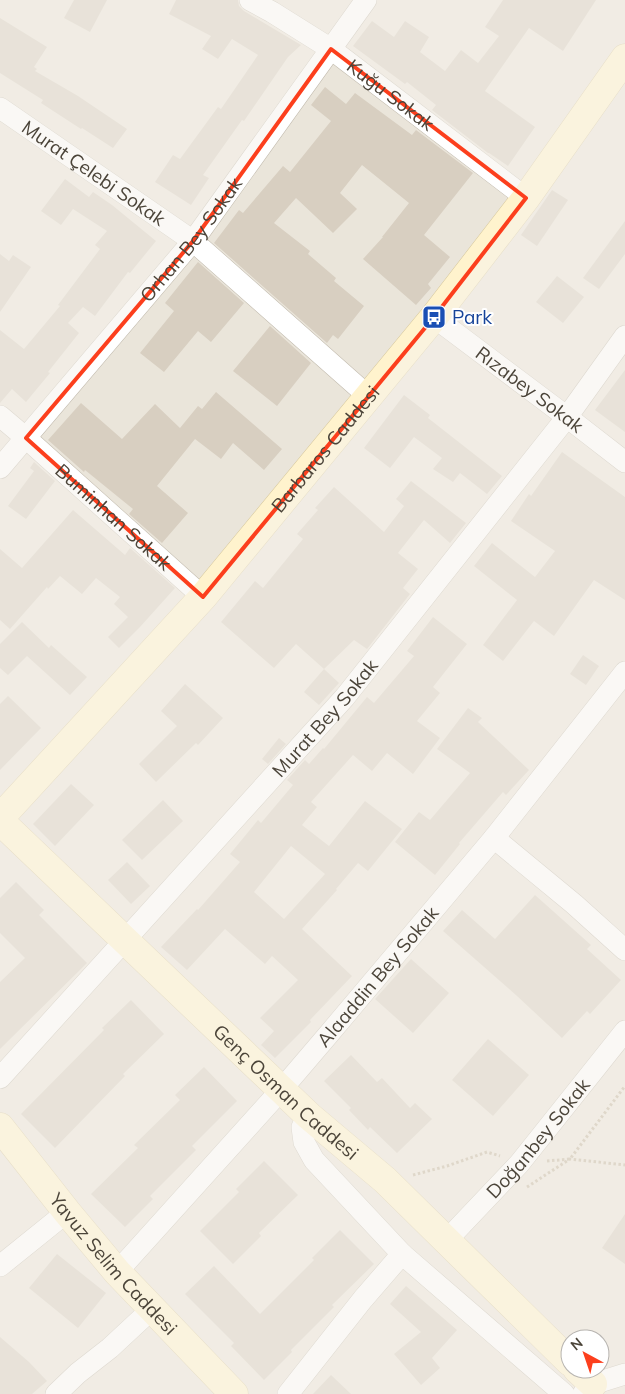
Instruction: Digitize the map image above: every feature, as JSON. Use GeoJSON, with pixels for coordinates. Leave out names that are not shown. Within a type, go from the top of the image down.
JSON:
{"type":"FeatureCollection","features":[{"type":"Feature","properties":{"kind":"street","name":"Kuğu Sokak"},"geometry":{"type":"LineString","coordinates":[[250,0],[331,49],[526,198]]}},
{"type":"Feature","properties":{"kind":"street","name":"Orhan Bey Sokak"},"geometry":{"type":"LineString","coordinates":[[0,468],[193,241],[366,0]]}},
{"type":"Feature","properties":{"kind":"street","name":"Barbaros Caddesi"},"geometry":{"type":"LineString","coordinates":[[0,820],[203,597],[434,317],[526,198],[625,58]]}},
{"type":"Feature","properties":{"kind":"street","name":"Murat Çelebi Sokak"},"geometry":{"type":"LineString","coordinates":[[0,108],[193,241],[368,396]]}},
{"type":"Feature","properties":{"kind":"street","name":"Rızabey Sokak"},"geometry":{"type":"LineString","coordinates":[[434,317],[625,462]]}},
{"type":"Feature","properties":{"kind":"street","name":"Murat Bey Sokak"},"geometry":{"type":"LineString","coordinates":[[0,1078],[345,697],[567,417],[625,336]]}},
{"type":"Feature","properties":{"kind":"street","name":"Buminhan Sokak"},"geometry":{"type":"LineString","coordinates":[[0,416],[203,597]]}},
{"type":"Feature","properties":{"kind":"street","name":"Alaaddin Bey Sokak"},"geometry":{"type":"LineString","coordinates":[[117,1272],[281,1090],[494,838],[625,672]]}},
{"type":"Feature","properties":{"kind":"street","name":"Genç Osman Caddesi"},"geometry":{"type":"LineString","coordinates":[[0,820],[281,1090],[385,1180],[560,1352]]}},
{"type":"Feature","properties":{"kind":"street"},"geometry":{"type":"LineString","coordinates":[[494,838],[574,904],[625,950]]}},
{"type":"Feature","properties":{"kind":"street","name":"Doğanbey Sokak"},"geometry":{"type":"LineString","coordinates":[[446,1241],[519,1164],[625,1031]]}},
{"type":"Feature","properties":{"kind":"street"},"geometry":{"type":"LineString","coordinates":[[309,1116],[302,1127],[304,1142],[314,1160],[402,1254],[564,1394]]}},
{"type":"Feature","properties":{"kind":"street","name":"Yavuz Selim Caddesi"},"geometry":{"type":"LineString","coordinates":[[0,1128],[117,1272],[234,1394]]}},
{"type":"Feature","properties":{"kind":"street"},"geometry":{"type":"LineString","coordinates":[[0,1266],[67,1212]]}},
{"type":"Feature","properties":{"kind":"street"},"geometry":{"type":"LineString","coordinates":[[288,1394],[363,1299],[402,1254]]}},
{"type":"Feature","properties":{"kind":"street"},"geometry":{"type":"LineString","coordinates":[[56,1394],[153,1308]]}},
{"type":"Feature","properties":{"kind":"street"},"geometry":{"type":"LineString","coordinates":[[584,1382],[625,1374]]}},
{"type":"Feature","properties":{"kind":"path"},"geometry":{"type":"LineString","coordinates":[[520,1192],[570,1159],[625,1086]]}},
{"type":"Feature","properties":{"kind":"path"},"geometry":{"type":"LineString","coordinates":[[385,1180],[410,1176],[447,1166],[487,1152],[519,1164]]}},
{"type":"Feature","properties":{"kind":"path"},"geometry":{"type":"LineString","coordinates":[[570,1159],[625,1165]]}},
{"type":"Feature","properties":{"kind":"highlighted area"},"geometry":{"type":"Polygon","coordinates":[[[331,49],[526,198],[434,317],[203,597],[26,438],[193,241],[331,49]]]}},
{"type":"Feature","properties":{"kind":"shaded area"},"geometry":{"type":"Polygon","coordinates":[[[0,0],[625,0],[625,1394],[0,1394],[0,0]]]}},
{"type":"Feature","properties":{"kind":"building"},"geometry":{"type":"Polygon","coordinates":[[[74,0],[107,0],[90,32],[64,18],[74,0]]]}},
{"type":"Feature","properties":{"kind":"building"},"geometry":{"type":"Polygon","coordinates":[[[176,0],[238,0],[239,6],[244,11],[301,45],[288,57],[244,121],[242,120],[203,175],[209,178],[191,205],[155,182],[173,155],[180,159],[218,107],[221,109],[258,55],[232,39],[218,59],[202,49],[211,36],[169,14],[176,0]]]}},
{"type":"Feature","properties":{"kind":"building"},"geometry":{"type":"Polygon","coordinates":[[[503,0],[596,0],[563,51],[529,28],[485,91],[535,127],[508,166],[432,110],[436,105],[407,82],[405,84],[353,46],[372,21],[394,37],[405,21],[429,37],[420,52],[445,71],[461,50],[478,63],[499,36],[485,27],[503,0]]]}},
{"type":"Feature","properties":{"kind":"building"},"geometry":{"type":"Polygon","coordinates":[[[0,18],[47,47],[34,67],[37,69],[35,71],[78,96],[127,129],[113,148],[41,103],[43,100],[0,73],[0,18]]]}},
{"type":"Feature","properties":{"kind":"building"},"geometry":{"type":"Polygon","coordinates":[[[325,87],[346,104],[355,93],[412,135],[416,130],[473,173],[424,235],[450,257],[428,284],[431,288],[416,305],[363,259],[409,203],[362,165],[340,193],[357,209],[333,233],[296,198],[274,223],[310,251],[308,254],[336,278],[334,281],[364,306],[338,339],[333,335],[327,343],[214,243],[239,210],[243,213],[283,166],[290,172],[331,121],[311,105],[325,87]]]}},
{"type":"Feature","properties":{"kind":"building"},"geometry":{"type":"Polygon","coordinates":[[[65,179],[89,197],[93,192],[156,241],[130,273],[128,272],[95,316],[83,307],[68,323],[79,333],[26,402],[12,389],[0,403],[0,330],[24,349],[60,306],[58,305],[100,249],[95,245],[107,231],[73,209],[61,225],[41,211],[65,179]]]}},
{"type":"Feature","properties":{"kind":"building"},"geometry":{"type":"Polygon","coordinates":[[[552,190],[568,200],[537,246],[521,235],[552,190]]]}},
{"type":"Feature","properties":{"kind":"building"},"geometry":{"type":"Polygon","coordinates":[[[625,221],[625,254],[599,289],[583,278],[625,221]]]}},
{"type":"Feature","properties":{"kind":"building"},"geometry":{"type":"Polygon","coordinates":[[[0,254],[9,261],[13,255],[31,267],[0,312],[0,254]]]}},
{"type":"Feature","properties":{"kind":"building"},"geometry":{"type":"Polygon","coordinates":[[[198,262],[244,303],[211,342],[198,331],[164,372],[140,353],[174,311],[165,303],[198,262]]]}},
{"type":"Feature","properties":{"kind":"building"},"geometry":{"type":"Polygon","coordinates":[[[557,276],[584,297],[563,323],[536,302],[557,276]]]}},
{"type":"Feature","properties":{"kind":"building"},"geometry":{"type":"Polygon","coordinates":[[[270,326],[311,363],[277,406],[233,371],[270,326]]]}},
{"type":"Feature","properties":{"kind":"building"},"geometry":{"type":"Polygon","coordinates":[[[625,370],[625,432],[595,410],[625,370]]]}},
{"type":"Feature","properties":{"kind":"building"},"geometry":{"type":"Polygon","coordinates":[[[216,392],[282,449],[264,470],[233,443],[221,459],[195,439],[157,486],[188,513],[162,543],[129,514],[133,509],[85,470],[84,472],[48,440],[81,403],[122,439],[155,404],[180,428],[198,406],[202,409],[216,392]]]}},
{"type":"Feature","properties":{"kind":"building"},"geometry":{"type":"Polygon","coordinates":[[[404,395],[430,415],[428,418],[502,476],[487,494],[460,473],[453,482],[433,469],[442,458],[414,437],[390,468],[364,448],[404,395]]]}},
{"type":"Feature","properties":{"kind":"building"},"geometry":{"type":"Polygon","coordinates":[[[562,452],[625,497],[625,600],[594,580],[554,636],[534,621],[503,661],[483,645],[517,600],[474,566],[492,543],[535,577],[555,551],[511,521],[529,494],[531,496],[562,452]]]}},
{"type":"Feature","properties":{"kind":"building"},"geometry":{"type":"Polygon","coordinates":[[[34,462],[55,481],[26,519],[8,506],[34,471],[30,468],[34,462]]]}},
{"type":"Feature","properties":{"kind":"building"},"geometry":{"type":"Polygon","coordinates":[[[411,481],[466,523],[450,543],[424,520],[398,553],[418,569],[403,588],[410,594],[367,649],[354,640],[324,669],[296,644],[274,668],[221,622],[255,581],[263,588],[303,539],[297,534],[318,510],[315,508],[334,487],[384,532],[404,506],[396,499],[411,481]]]}},
{"type":"Feature","properties":{"kind":"building"},"geometry":{"type":"Polygon","coordinates":[[[73,510],[125,555],[130,548],[175,588],[119,648],[108,637],[128,617],[114,604],[120,597],[96,578],[82,594],[60,576],[48,589],[47,587],[10,629],[0,620],[0,549],[22,568],[73,510]]]}},
{"type":"Feature","properties":{"kind":"building"},"geometry":{"type":"Polygon","coordinates":[[[433,617],[467,644],[433,687],[440,693],[417,721],[440,738],[413,774],[387,753],[372,771],[353,755],[311,802],[317,807],[302,825],[329,846],[365,801],[402,829],[368,871],[358,863],[302,929],[352,976],[310,1020],[311,1022],[275,1058],[261,1045],[274,1031],[260,1018],[298,980],[272,956],[265,964],[225,929],[187,970],[161,947],[198,910],[240,862],[230,854],[258,820],[261,823],[293,785],[287,780],[305,760],[309,764],[324,749],[367,697],[374,703],[414,656],[407,651],[433,617]],[[291,846],[254,892],[284,919],[325,874],[291,846]]]}},
{"type":"Feature","properties":{"kind":"building"},"geometry":{"type":"Polygon","coordinates":[[[22,622],[49,648],[51,645],[87,677],[70,695],[27,656],[8,675],[0,668],[0,644],[22,622]]]}},
{"type":"Feature","properties":{"kind":"building"},"geometry":{"type":"Polygon","coordinates":[[[583,655],[599,666],[586,685],[570,674],[583,655]]]}},
{"type":"Feature","properties":{"kind":"building"},"geometry":{"type":"Polygon","coordinates":[[[324,669],[339,683],[319,705],[304,692],[324,669]]]}},
{"type":"Feature","properties":{"kind":"building"},"geometry":{"type":"Polygon","coordinates":[[[185,684],[223,718],[198,745],[196,743],[156,782],[139,764],[177,726],[161,711],[185,684]]]}},
{"type":"Feature","properties":{"kind":"building"},"geometry":{"type":"Polygon","coordinates":[[[8,696],[41,728],[0,770],[0,704],[8,696]]]}},
{"type":"Feature","properties":{"kind":"building"},"geometry":{"type":"Polygon","coordinates":[[[468,708],[482,718],[478,722],[529,770],[506,795],[503,792],[459,843],[435,875],[395,842],[419,812],[430,820],[470,773],[437,749],[468,708]]]}},
{"type":"Feature","properties":{"kind":"building"},"geometry":{"type":"Polygon","coordinates":[[[279,738],[286,744],[268,764],[262,759],[279,738]]]}},
{"type":"Feature","properties":{"kind":"building"},"geometry":{"type":"Polygon","coordinates":[[[71,784],[94,805],[55,846],[33,824],[71,784]]]}},
{"type":"Feature","properties":{"kind":"building"},"geometry":{"type":"Polygon","coordinates":[[[163,800],[183,821],[142,860],[122,840],[163,800]]]}},
{"type":"Feature","properties":{"kind":"building"},"geometry":{"type":"Polygon","coordinates":[[[127,862],[150,886],[131,904],[108,880],[127,862]]]}},
{"type":"Feature","properties":{"kind":"building"},"geometry":{"type":"Polygon","coordinates":[[[16,882],[44,910],[39,915],[87,963],[0,1049],[0,982],[25,958],[0,933],[0,898],[16,882]]]}},
{"type":"Feature","properties":{"kind":"building"},"geometry":{"type":"Polygon","coordinates":[[[535,895],[591,945],[587,949],[621,980],[590,1014],[587,1011],[562,1038],[443,931],[462,910],[495,939],[535,895]]]}},
{"type":"Feature","properties":{"kind":"building"},"geometry":{"type":"Polygon","coordinates":[[[411,959],[449,993],[413,1033],[375,999],[411,959]]]}},
{"type":"Feature","properties":{"kind":"building"},"geometry":{"type":"Polygon","coordinates":[[[131,1000],[164,1034],[123,1074],[125,1076],[55,1148],[21,1114],[131,1000]]]}},
{"type":"Feature","properties":{"kind":"building"},"geometry":{"type":"Polygon","coordinates":[[[488,1039],[529,1075],[493,1116],[452,1080],[488,1039]]]}},
{"type":"Feature","properties":{"kind":"building"},"geometry":{"type":"Polygon","coordinates":[[[351,1055],[377,1082],[382,1078],[410,1108],[415,1103],[432,1119],[397,1153],[370,1127],[368,1130],[349,1110],[351,1108],[324,1081],[351,1055]]]}},
{"type":"Feature","properties":{"kind":"building"},"geometry":{"type":"Polygon","coordinates":[[[204,1067],[237,1101],[192,1146],[196,1150],[150,1196],[153,1199],[125,1227],[91,1194],[138,1148],[134,1145],[180,1100],[175,1095],[204,1067]]]}},
{"type":"Feature","properties":{"kind":"building"},"geometry":{"type":"Polygon","coordinates":[[[264,1161],[298,1195],[259,1233],[261,1236],[233,1264],[200,1231],[239,1192],[236,1189],[264,1161]]]}},
{"type":"Feature","properties":{"kind":"building"},"geometry":{"type":"Polygon","coordinates":[[[625,1214],[625,1264],[602,1248],[625,1214]]]}},
{"type":"Feature","properties":{"kind":"building"},"geometry":{"type":"Polygon","coordinates":[[[340,1230],[374,1264],[332,1305],[334,1307],[264,1380],[231,1346],[234,1343],[185,1294],[214,1266],[260,1314],[314,1260],[312,1258],[340,1230]]]}},
{"type":"Feature","properties":{"kind":"building"},"geometry":{"type":"Polygon","coordinates":[[[57,1254],[106,1293],[78,1328],[29,1288],[57,1254]]]}},
{"type":"Feature","properties":{"kind":"building"},"geometry":{"type":"Polygon","coordinates":[[[406,1286],[457,1330],[432,1358],[440,1368],[421,1385],[394,1354],[421,1332],[390,1304],[406,1286]]]}},
{"type":"Feature","properties":{"kind":"building"},"geometry":{"type":"Polygon","coordinates":[[[0,1337],[29,1362],[47,1381],[32,1394],[0,1394],[0,1337]]]}},
{"type":"Feature","properties":{"kind":"building"},"geometry":{"type":"Polygon","coordinates":[[[331,1375],[351,1394],[313,1394],[331,1375]]]}},
{"type":"Feature","properties":{"kind":"place","name":"Park"},"geometry":{"type":"Point","coordinates":[434,317]}}]}
